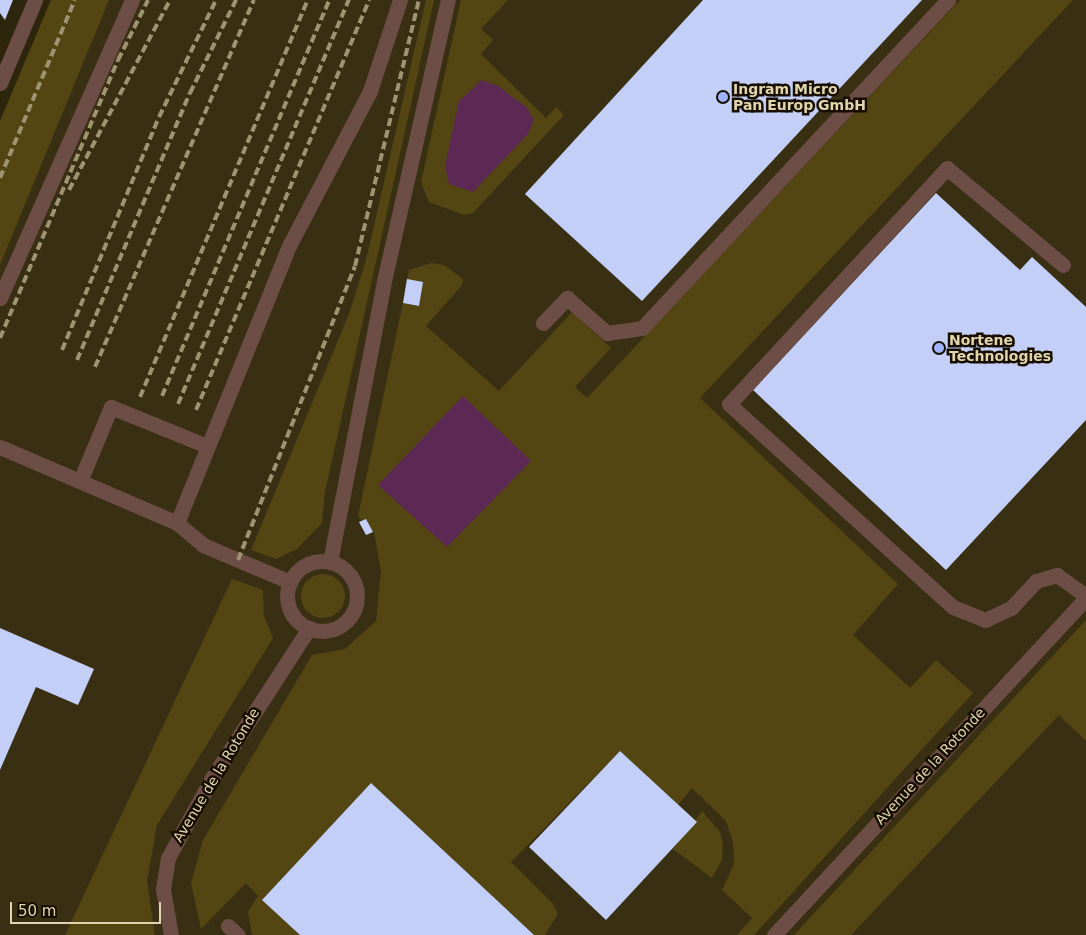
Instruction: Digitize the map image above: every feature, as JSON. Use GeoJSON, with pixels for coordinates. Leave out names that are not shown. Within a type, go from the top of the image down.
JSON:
{"type":"FeatureCollection","features":[{"type":"Feature","properties":{"kind":"street"},"geometry":{"type":"LineString","coordinates":[[0,83],[35,0]]}},
{"type":"Feature","properties":{"kind":"street"},"geometry":{"type":"LineString","coordinates":[[0,298],[132,0]]}},
{"type":"Feature","properties":{"kind":"street"},"geometry":{"type":"LineString","coordinates":[[177,523],[290,244],[370,91],[400,0]]}},
{"type":"Feature","properties":{"kind":"street"},"geometry":{"type":"LineString","coordinates":[[330,562],[382,290],[448,0]]}},
{"type":"Feature","properties":{"kind":"street"},"geometry":{"type":"LineString","coordinates":[[543,323],[567,298],[607,333],[642,328],[948,0]]}},
{"type":"Feature","properties":{"kind":"street"},"geometry":{"type":"LineString","coordinates":[[1063,265],[947,168],[729,404],[953,607],[985,620],[1011,608],[1036,581],[1057,575],[1086,597]]}},
{"type":"Feature","properties":{"kind":"street"},"geometry":{"type":"LineString","coordinates":[[80,481],[111,407],[207,446]]}},
{"type":"Feature","properties":{"kind":"street"},"geometry":{"type":"LineString","coordinates":[[0,447],[177,523],[203,545],[290,582]]}},
{"type":"Feature","properties":{"kind":"street"},"geometry":{"type":"LineString","coordinates":[[330,562],[351,576],[357,600],[345,622],[334,628],[309,628],[288,605],[290,582],[306,565],[330,562]]}},
{"type":"Feature","properties":{"kind":"street","name":"Avenue de la Rotonde"},"geometry":{"type":"LineString","coordinates":[[774,935],[1086,597]]}},
{"type":"Feature","properties":{"kind":"street","name":"Avenue de la Rotonde"},"geometry":{"type":"LineString","coordinates":[[171,935],[164,889],[168,858],[212,778],[309,628]]}},
{"type":"Feature","properties":{"kind":"shaded area"},"geometry":{"type":"Polygon","coordinates":[[[51,0],[1086,0],[1086,935],[0,935],[0,121],[51,0]]]}},
{"type":"Feature","properties":{"kind":"shaded area"},"geometry":{"type":"Polygon","coordinates":[[[51,0],[109,0],[0,265],[0,121],[51,0]]]}},
{"type":"Feature","properties":{"kind":"shaded area"},"geometry":{"type":"Polygon","coordinates":[[[426,0],[434,0],[325,492],[322,523],[297,549],[276,559],[251,550],[349,314],[366,260],[426,0]]]}},
{"type":"Feature","properties":{"kind":"shaded area"},"geometry":{"type":"Polygon","coordinates":[[[461,0],[508,0],[481,29],[493,40],[481,54],[546,118],[556,107],[564,115],[473,213],[464,215],[429,202],[421,182],[461,0]]]}},
{"type":"Feature","properties":{"kind":"shaded area"},"geometry":{"type":"Polygon","coordinates":[[[960,0],[1073,0],[700,398],[898,584],[853,635],[910,688],[936,660],[973,693],[754,935],[737,935],[752,918],[722,890],[734,864],[733,842],[726,821],[692,788],[678,805],[620,751],[511,862],[554,905],[558,914],[545,935],[534,935],[371,783],[262,900],[300,935],[252,935],[248,912],[258,896],[246,883],[201,929],[191,883],[203,840],[312,655],[345,649],[376,621],[381,571],[374,532],[358,516],[403,303],[419,306],[407,279],[409,270],[431,263],[444,265],[463,279],[462,285],[426,326],[499,391],[572,312],[611,348],[575,387],[587,398],[960,0]]]}},
{"type":"Feature","properties":{"kind":"shaded area"},"geometry":{"type":"Polygon","coordinates":[[[482,80],[498,86],[527,108],[534,120],[528,134],[473,192],[449,184],[445,166],[459,101],[482,80]]]}},
{"type":"Feature","properties":{"kind":"shaded area"},"geometry":{"type":"Polygon","coordinates":[[[463,396],[531,461],[447,547],[378,485],[463,396]]]}},
{"type":"Feature","properties":{"kind":"shaded area"},"geometry":{"type":"Polygon","coordinates":[[[319,574],[327,574],[339,580],[345,596],[339,612],[327,618],[319,618],[307,612],[301,600],[301,592],[307,580],[319,574]]]}},
{"type":"Feature","properties":{"kind":"shaded area"},"geometry":{"type":"Polygon","coordinates":[[[232,579],[263,590],[264,616],[273,638],[157,825],[147,881],[155,935],[65,935],[232,579]]]}},
{"type":"Feature","properties":{"kind":"shaded area"},"geometry":{"type":"Polygon","coordinates":[[[1086,620],[1086,741],[1059,715],[851,935],[794,935],[1086,620]]]}},
{"type":"Feature","properties":{"kind":"shaded area"},"geometry":{"type":"Polygon","coordinates":[[[702,811],[720,832],[723,845],[722,860],[712,878],[673,849],[702,811]]]}},
{"type":"Feature","properties":{"kind":"building"},"geometry":{"type":"Polygon","coordinates":[[[0,0],[13,0],[5,20],[0,13],[0,0]]]}},
{"type":"Feature","properties":{"kind":"building","name":"Ingram Micro Pan Europ GmbH"},"geometry":{"type":"Polygon","coordinates":[[[703,0],[922,0],[642,301],[525,194],[703,0]]]}},
{"type":"Feature","properties":{"kind":"building","name":"Nortene Technologies"},"geometry":{"type":"Polygon","coordinates":[[[936,193],[1020,270],[1032,257],[1086,307],[1086,420],[946,570],[753,390],[936,193]]]}},
{"type":"Feature","properties":{"kind":"building"},"geometry":{"type":"Polygon","coordinates":[[[407,279],[423,282],[419,306],[403,303],[407,279]]]}},
{"type":"Feature","properties":{"kind":"building"},"geometry":{"type":"Polygon","coordinates":[[[366,519],[373,532],[366,535],[359,522],[366,519]]]}},
{"type":"Feature","properties":{"kind":"building"},"geometry":{"type":"Polygon","coordinates":[[[0,628],[94,669],[78,705],[36,687],[0,770],[0,628]]]}},
{"type":"Feature","properties":{"kind":"building"},"geometry":{"type":"Polygon","coordinates":[[[620,751],[697,822],[606,920],[529,847],[620,751]]]}},
{"type":"Feature","properties":{"kind":"building"},"geometry":{"type":"Polygon","coordinates":[[[371,783],[534,935],[300,935],[262,900],[371,783]]]}},
{"type":"Feature","properties":{"kind":"railway"},"geometry":{"type":"LineString","coordinates":[[0,178],[75,0]]}},
{"type":"Feature","properties":{"kind":"railway"},"geometry":{"type":"LineString","coordinates":[[0,338],[118,60],[148,0]]}},
{"type":"Feature","properties":{"kind":"railway"},"geometry":{"type":"LineString","coordinates":[[69,190],[170,0]]}},
{"type":"Feature","properties":{"kind":"railway"},"geometry":{"type":"LineString","coordinates":[[62,350],[159,117],[216,0]]}},
{"type":"Feature","properties":{"kind":"railway"},"geometry":{"type":"LineString","coordinates":[[77,360],[190,93],[236,0]]}},
{"type":"Feature","properties":{"kind":"railway"},"geometry":{"type":"LineString","coordinates":[[95,367],[254,0]]}},
{"type":"Feature","properties":{"kind":"railway"},"geometry":{"type":"LineString","coordinates":[[140,397],[308,0]]}},
{"type":"Feature","properties":{"kind":"railway"},"geometry":{"type":"LineString","coordinates":[[162,396],[329,0]]}},
{"type":"Feature","properties":{"kind":"railway"},"geometry":{"type":"LineString","coordinates":[[178,404],[349,0]]}},
{"type":"Feature","properties":{"kind":"railway"},"geometry":{"type":"LineString","coordinates":[[196,410],[369,0]]}},
{"type":"Feature","properties":{"kind":"railway"},"geometry":{"type":"LineString","coordinates":[[238,560],[355,266],[419,0]]}},
{"type":"Feature","properties":{"kind":"place","name":"Ingram Micro Pan Europ GmbH"},"geometry":{"type":"Point","coordinates":[723,97]}},
{"type":"Feature","properties":{"kind":"place","name":"Nortene Technologies"},"geometry":{"type":"Point","coordinates":[939,348]}}]}
